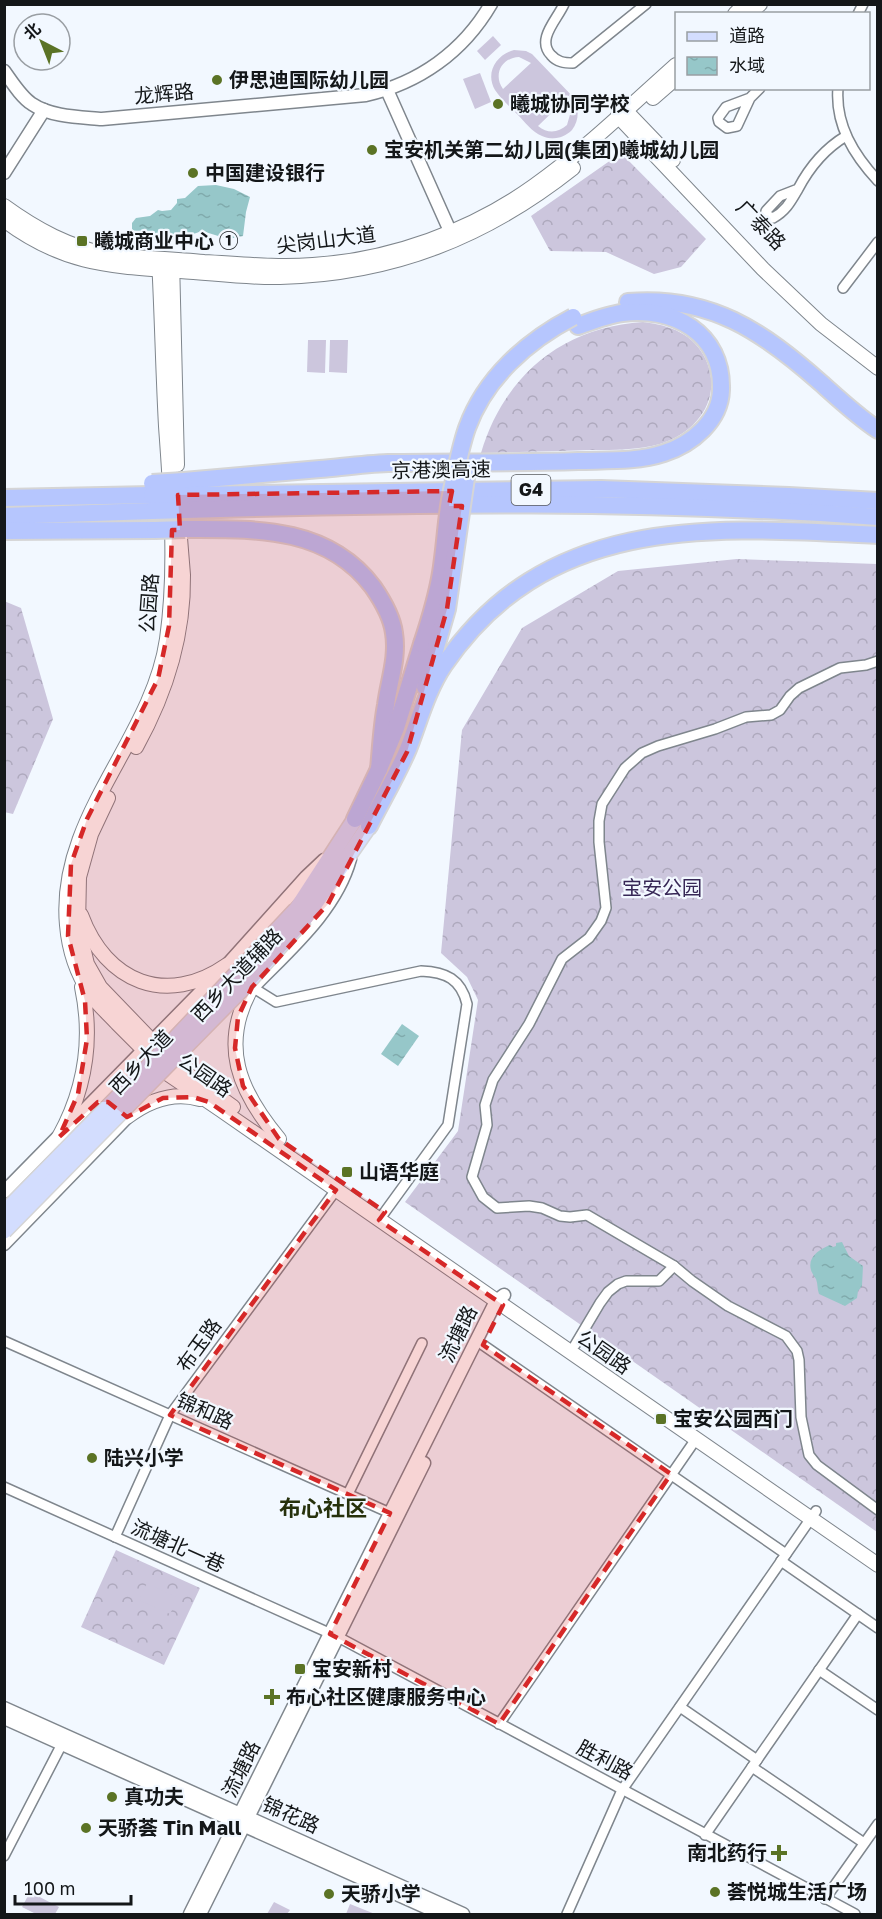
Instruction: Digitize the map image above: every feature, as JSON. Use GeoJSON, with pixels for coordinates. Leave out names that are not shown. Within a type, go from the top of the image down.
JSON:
{"type":"FeatureCollection","features":[{"type":"Feature","properties":{"kind":"highway"},"geometry":{"type":"LineString","coordinates":[[362,822],[379,769],[429,646],[447,609],[464,489],[478,430],[503,384],[519,367],[575,321],[618,303],[644,301],[690,304],[714,311],[751,329],[781,349],[878,430]]}},
{"type":"Feature","properties":{"kind":"highway"},"geometry":{"type":"LineString","coordinates":[[152,497],[184,495],[386,464],[534,462],[644,457],[674,449],[699,433],[711,421],[717,409],[722,380],[712,350],[704,338],[691,327],[676,318],[643,312],[575,321]]}},
{"type":"Feature","properties":{"kind":"highway","name":"京港澳高速"},"geometry":{"type":"LineString","coordinates":[[184,495],[602,489],[878,501]]}},
{"type":"Feature","properties":{"kind":"highway","name":"G4"},"geometry":{"type":"LineString","coordinates":[[4,498],[184,495]]}},
{"type":"Feature","properties":{"kind":"highway","name":"京港澳高速"},"geometry":{"type":"LineString","coordinates":[[184,495],[290,507],[601,504],[784,510],[878,517]]}},
{"type":"Feature","properties":{"kind":"highway","name":"G4"},"geometry":{"type":"LineString","coordinates":[[4,516],[152,497]]}},
{"type":"Feature","properties":{"kind":"highway"},"geometry":{"type":"LineString","coordinates":[[4,531],[236,529],[289,534],[331,549],[367,579],[378,594],[394,632],[395,655],[386,704],[379,769]]}},
{"type":"Feature","properties":{"kind":"highway"},"geometry":{"type":"LineString","coordinates":[[362,822],[406,752],[433,686],[444,666],[461,644],[504,599],[551,568],[603,547],[650,537],[690,532],[824,532],[878,535]]}},
{"type":"Feature","properties":{"kind":"highway"},"geometry":{"type":"LineString","coordinates":[[406,752],[429,646]]}},
{"type":"Feature","properties":{"kind":"main road","name":"尖岗山大道"},"geometry":{"type":"LineString","coordinates":[[4,220],[39,242],[74,257],[131,268],[166,265],[316,265],[369,258],[490,224],[522,206],[576,165],[675,66]]}},
{"type":"Feature","properties":{"kind":"main road","name":"尖岗山大道"},"geometry":{"type":"LineString","coordinates":[[625,117],[675,79]]}},
{"type":"Feature","properties":{"kind":"main road","name":"广泰路"},"geometry":{"type":"LineString","coordinates":[[625,117],[769,263],[826,317],[878,356]]}},
{"type":"Feature","properties":{"kind":"main road","name":"广泰路"},"geometry":{"type":"LineString","coordinates":[[625,117],[763,269],[821,324],[878,368]]}},
{"type":"Feature","properties":{"kind":"main road","name":"尖岗山大道"},"geometry":{"type":"LineString","coordinates":[[4,206],[41,231],[73,245],[109,255],[201,273],[279,277],[330,274],[386,263],[452,236]]}},
{"type":"Feature","properties":{"kind":"main road","name":"公园路"},"geometry":{"type":"LineString","coordinates":[[166,265],[172,544],[168,626],[162,663],[152,695],[87,819],[73,854],[67,890],[66,918],[71,951],[80,976],[97,1002],[209,1102],[336,1190],[382,1216]]}},
{"type":"Feature","properties":{"kind":"main road"},"geometry":{"type":"LineString","coordinates":[[131,268],[149,279],[167,300],[177,293],[183,283],[201,273]]}},
{"type":"Feature","properties":{"kind":"main road","name":"公园路"},"geometry":{"type":"LineString","coordinates":[[148,1046],[90,972],[79,937],[77,901],[81,866],[91,834],[158,706],[171,670],[178,638],[183,574],[167,300]]}},
{"type":"Feature","properties":{"kind":"main road"},"geometry":{"type":"LineString","coordinates":[[300,914],[362,822]]}},
{"type":"Feature","properties":{"kind":"main road"},"geometry":{"type":"LineString","coordinates":[[77,901],[86,927],[96,945],[117,968],[137,979],[161,986],[175,987],[202,980],[227,965]]}},
{"type":"Feature","properties":{"kind":"main road","name":"西乡大道"},"geometry":{"type":"LineString","coordinates":[[4,1213],[300,914]]}},
{"type":"Feature","properties":{"kind":"main road","name":"西乡大道"},"geometry":{"type":"LineString","coordinates":[[4,1231],[240,991],[300,914]]}},
{"type":"Feature","properties":{"kind":"main road"},"geometry":{"type":"LineString","coordinates":[[59,1137],[78,1094],[86,1057],[87,1020],[80,976]]}},
{"type":"Feature","properties":{"kind":"main road"},"geometry":{"type":"LineString","coordinates":[[252,987],[238,1017],[235,1033],[237,1066],[243,1086],[253,1104],[279,1139]]}},
{"type":"Feature","properties":{"kind":"main road","name":"公园路"},"geometry":{"type":"LineString","coordinates":[[172,1070],[279,1139],[382,1216],[696,1439],[878,1554]]}},
{"type":"Feature","properties":{"kind":"main road"},"geometry":{"type":"LineString","coordinates":[[123,1121],[138,1109],[162,1098],[193,1097],[209,1102]]}},
{"type":"Feature","properties":{"kind":"main road","name":"公园路"},"geometry":{"type":"LineString","coordinates":[[501,1300],[575,1345],[813,1515],[878,1565]]}},
{"type":"Feature","properties":{"kind":"street","name":"龙辉路"},"geometry":{"type":"LineString","coordinates":[[4,71],[31,104],[44,110],[76,117],[102,119],[366,95],[387,90],[428,70],[446,57],[478,25],[491,4]]}},
{"type":"Feature","properties":{"kind":"street"},"geometry":{"type":"LineString","coordinates":[[564,4],[545,40],[546,49],[561,63],[573,63],[646,4]]}},
{"type":"Feature","properties":{"kind":"street"},"geometry":{"type":"LineString","coordinates":[[387,90],[452,236]]}},
{"type":"Feature","properties":{"kind":"street"},"geometry":{"type":"LineString","coordinates":[[750,98],[758,90]]}},
{"type":"Feature","properties":{"kind":"street"},"geometry":{"type":"LineString","coordinates":[[838,90],[839,113],[846,136],[878,181]]}},
{"type":"Feature","properties":{"kind":"street"},"geometry":{"type":"LineString","coordinates":[[4,173],[44,110]]}},
{"type":"Feature","properties":{"kind":"street"},"geometry":{"type":"LineString","coordinates":[[798,189],[822,154],[846,136]]}},
{"type":"Feature","properties":{"kind":"street"},"geometry":{"type":"LineString","coordinates":[[843,288],[878,242]]}},
{"type":"Feature","properties":{"kind":"street"},"geometry":{"type":"LineString","coordinates":[[878,661],[840,668],[799,688],[780,710],[771,715],[746,717],[658,746],[642,753],[625,768],[602,804],[599,821],[606,908],[601,921],[589,938],[562,959],[529,1024],[493,1080],[485,1105],[487,1125],[472,1177],[483,1197],[497,1208],[529,1206],[542,1208],[560,1216],[587,1215],[674,1266],[728,1306],[786,1336],[792,1342],[799,1360],[801,1417],[809,1455],[817,1465],[878,1510]]}},
{"type":"Feature","properties":{"kind":"street","name":"西乡大道辅路"},"geometry":{"type":"LineString","coordinates":[[4,1192],[227,965],[306,877],[346,848],[348,867],[328,904],[295,943],[4,1244]]}},
{"type":"Feature","properties":{"kind":"street"},"geometry":{"type":"LineString","coordinates":[[252,987],[276,1002],[421,970],[439,971],[455,981],[464,991],[467,1004],[447,1125],[382,1216]]}},
{"type":"Feature","properties":{"kind":"street"},"geometry":{"type":"LineString","coordinates":[[204,988],[200,997],[201,1010],[211,1018],[225,1015]]}},
{"type":"Feature","properties":{"kind":"street"},"geometry":{"type":"LineString","coordinates":[[90,1105],[104,1101],[113,1105],[123,1121]]}},
{"type":"Feature","properties":{"kind":"street","name":"布玉路"},"geometry":{"type":"LineString","coordinates":[[115,1537],[170,1415],[336,1190]]}},
{"type":"Feature","properties":{"kind":"street"},"geometry":{"type":"LineString","coordinates":[[575,1345],[608,1292],[626,1281],[659,1281],[674,1266]]}},
{"type":"Feature","properties":{"kind":"street","name":"流塘路"},"geometry":{"type":"LineString","coordinates":[[190,1914],[242,1820],[483,1345],[501,1300]]}},
{"type":"Feature","properties":{"kind":"street","name":"流塘路"},"geometry":{"type":"LineString","coordinates":[[334,1636],[390,1513],[501,1300]]}},
{"type":"Feature","properties":{"kind":"street","name":"锦和路"},"geometry":{"type":"LineString","coordinates":[[4,1341],[390,1513]]}},
{"type":"Feature","properties":{"kind":"street"},"geometry":{"type":"LineString","coordinates":[[348,1494],[422,1343]]}},
{"type":"Feature","properties":{"kind":"street"},"geometry":{"type":"LineString","coordinates":[[483,1345],[671,1474],[878,1628]]}},
{"type":"Feature","properties":{"kind":"street"},"geometry":{"type":"LineString","coordinates":[[499,1724],[696,1439]]}},
{"type":"Feature","properties":{"kind":"street","name":"流塘北一巷"},"geometry":{"type":"LineString","coordinates":[[4,1486],[334,1636]]}},
{"type":"Feature","properties":{"kind":"street"},"geometry":{"type":"LineString","coordinates":[[567,1914],[622,1790],[813,1515]]}},
{"type":"Feature","properties":{"kind":"street"},"geometry":{"type":"LineString","coordinates":[[705,1834],[858,1614]]}},
{"type":"Feature","properties":{"kind":"street","name":"胜利路"},"geometry":{"type":"LineString","coordinates":[[334,1636],[855,1914]]}},
{"type":"Feature","properties":{"kind":"street"},"geometry":{"type":"LineString","coordinates":[[819,1670],[878,1710]]}},
{"type":"Feature","properties":{"kind":"street"},"geometry":{"type":"LineString","coordinates":[[680,1707],[864,1843]]}},
{"type":"Feature","properties":{"kind":"street","name":"锦花路"},"geometry":{"type":"LineString","coordinates":[[4,1708],[64,1739],[441,1914]]}},
{"type":"Feature","properties":{"kind":"street","name":"锦花路"},"geometry":{"type":"LineString","coordinates":[[4,1718],[64,1739]]}},
{"type":"Feature","properties":{"kind":"street"},"geometry":{"type":"LineString","coordinates":[[4,1856],[64,1739]]}},
{"type":"Feature","properties":{"kind":"street","name":"流塘路"},"geometry":{"type":"LineString","coordinates":[[200,1914],[242,1820]]}},
{"type":"Feature","properties":{"kind":"street","name":"锦花路"},"geometry":{"type":"LineString","coordinates":[[242,1820],[463,1914]]}},
{"type":"Feature","properties":{"kind":"street"},"geometry":{"type":"LineString","coordinates":[[825,1899],[878,1824]]}},
{"type":"Feature","properties":{"kind":"highlighted area"},"geometry":{"type":"Polygon","coordinates":[[[452,491],[449,506],[462,506],[447,609],[407,752],[328,904],[252,987],[238,1017],[235,1048],[243,1086],[279,1139],[385,1212],[379,1220],[503,1305],[483,1345],[671,1474],[499,1724],[330,1634],[390,1513],[170,1415],[336,1190],[209,1102],[193,1097],[163,1098],[127,1117],[108,1102],[98,1102],[59,1137],[78,1094],[87,1039],[85,1001],[68,936],[71,864],[87,819],[158,679],[169,626],[172,530],[180,530],[178,495],[452,491]]]}},
{"type":"Feature","properties":{"kind":"green space"},"geometry":{"type":"Polygon","coordinates":[[[493,36],[501,45],[485,60],[477,51],[493,36]]]}},
{"type":"Feature","properties":{"kind":"green space"},"geometry":{"type":"Polygon","coordinates":[[[526,51],[532,54],[575,99],[577,119],[569,133],[554,138],[546,138],[538,134],[497,93],[492,84],[492,71],[497,60],[508,52],[526,51]],[[519,57],[508,60],[500,68],[499,78],[503,89],[531,63],[519,57]],[[566,99],[538,126],[553,132],[567,125],[571,111],[566,99]]]}},
{"type":"Feature","properties":{"kind":"green space"},"geometry":{"type":"Polygon","coordinates":[[[480,73],[491,102],[475,109],[463,79],[480,73]]]}},
{"type":"Feature","properties":{"kind":"green space"},"geometry":{"type":"Polygon","coordinates":[[[621,153],[706,239],[681,267],[654,274],[606,252],[550,251],[531,216],[621,153]]]}},
{"type":"Feature","properties":{"kind":"green space"},"geometry":{"type":"Polygon","coordinates":[[[643,322],[680,332],[695,344],[706,360],[710,374],[709,400],[695,423],[685,432],[660,444],[635,449],[481,453],[491,425],[505,401],[521,379],[540,360],[562,345],[587,334],[614,326],[643,322]]]}},
{"type":"Feature","properties":{"kind":"green space"},"geometry":{"type":"Polygon","coordinates":[[[308,340],[326,340],[325,373],[307,372],[308,340]]]}},
{"type":"Feature","properties":{"kind":"green space"},"geometry":{"type":"Polygon","coordinates":[[[330,340],[348,340],[347,373],[329,372],[330,340]]]}},
{"type":"Feature","properties":{"kind":"green space","name":"宝安公园"},"geometry":{"type":"Polygon","coordinates":[[[737,559],[877,564],[877,1532],[405,1202],[458,1131],[478,1000],[467,977],[441,953],[462,730],[522,628],[618,571],[737,559]]]}},
{"type":"Feature","properties":{"kind":"green space"},"geometry":{"type":"Polygon","coordinates":[[[4,601],[21,608],[53,719],[13,814],[4,812],[4,601]]]}},
{"type":"Feature","properties":{"kind":"green space"},"geometry":{"type":"Polygon","coordinates":[[[116,1550],[200,1588],[164,1665],[81,1627],[116,1550]]]}},
{"type":"Feature","properties":{"kind":"green space"},"geometry":{"type":"Polygon","coordinates":[[[147,1583],[178,1598],[170,1614],[139,1600],[147,1583]]]}},
{"type":"Feature","properties":{"kind":"green space"},"geometry":{"type":"Polygon","coordinates":[[[30,1892],[59,1907],[55,1914],[36,1914],[22,1907],[30,1892]]]}},
{"type":"Feature","properties":{"kind":"green space"},"geometry":{"type":"Polygon","coordinates":[[[274,1902],[290,1910],[287,1914],[267,1914],[274,1902]]]}},
{"type":"Feature","properties":{"kind":"green space"},"geometry":{"type":"Polygon","coordinates":[[[350,1904],[375,1914],[346,1914],[350,1904]]]}},
{"type":"Feature","properties":{"kind":"water"},"geometry":{"type":"Polygon","coordinates":[[[216,185],[234,189],[250,197],[243,236],[228,239],[202,231],[182,238],[169,235],[159,237],[132,230],[132,223],[136,218],[150,216],[158,210],[171,210],[177,203],[177,199],[185,198],[198,186],[216,185]]]}},
{"type":"Feature","properties":{"kind":"water"},"geometry":{"type":"Polygon","coordinates":[[[402,1024],[419,1036],[398,1066],[381,1054],[402,1024]]]}},
{"type":"Feature","properties":{"kind":"water"},"geometry":{"type":"Polygon","coordinates":[[[842,1242],[849,1256],[863,1266],[862,1286],[857,1298],[845,1306],[819,1294],[817,1281],[810,1265],[813,1257],[819,1251],[842,1242]]]}},
{"type":"Feature","properties":{"kind":"place","name":"伊思迪国际幼儿园"},"geometry":{"type":"Point","coordinates":[217,80]}},
{"type":"Feature","properties":{"kind":"place","name":"曦城协同学校"},"geometry":{"type":"Point","coordinates":[498,104]}},
{"type":"Feature","properties":{"kind":"place","name":"宝安机关第二幼儿园(集团)曦城幼儿园"},"geometry":{"type":"Point","coordinates":[372,150]}},
{"type":"Feature","properties":{"kind":"place","name":"中国建设银行"},"geometry":{"type":"Point","coordinates":[193,173]}},
{"type":"Feature","properties":{"kind":"place","name":"曦城商业中心 ①"},"geometry":{"type":"Point","coordinates":[82,241]}},
{"type":"Feature","properties":{"kind":"place","name":"山语华庭"},"geometry":{"type":"Point","coordinates":[347,1172]}},
{"type":"Feature","properties":{"kind":"place","name":"宝安公园西门"},"geometry":{"type":"Point","coordinates":[661,1419]}},
{"type":"Feature","properties":{"kind":"place","name":"陆兴小学"},"geometry":{"type":"Point","coordinates":[92,1458]}},
{"type":"Feature","properties":{"kind":"place","name":"宝安新村"},"geometry":{"type":"Point","coordinates":[300,1669]}},
{"type":"Feature","properties":{"kind":"place","name":"布心社区健康服务中心"},"geometry":{"type":"Point","coordinates":[272,1697]}},
{"type":"Feature","properties":{"kind":"place","name":"真功夫"},"geometry":{"type":"Point","coordinates":[112,1797]}},
{"type":"Feature","properties":{"kind":"place","name":"天骄荟 Tin Mall"},"geometry":{"type":"Point","coordinates":[86,1828]}},
{"type":"Feature","properties":{"kind":"place","name":"南北药行"},"geometry":{"type":"Point","coordinates":[779,1853]}},
{"type":"Feature","properties":{"kind":"place","name":"荟悦城生活广场"},"geometry":{"type":"Point","coordinates":[715,1892]}},
{"type":"Feature","properties":{"kind":"place","name":"天骄小学"},"geometry":{"type":"Point","coordinates":[329,1894]}},
{"type":"Feature","properties":{"kind":"district","name":"布心社区"},"geometry":{"type":"Point","coordinates":[323,1508]}}]}
